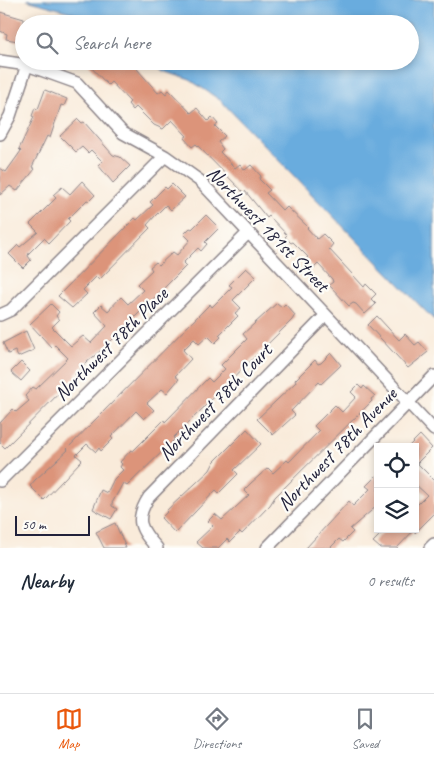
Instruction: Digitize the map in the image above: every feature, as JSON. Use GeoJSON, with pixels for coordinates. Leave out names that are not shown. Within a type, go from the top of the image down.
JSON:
{"type":"FeatureCollection","features":[{"type":"Feature","properties":{"kind":"street","name":"Northwest 181st Street"},"geometry":{"type":"LineString","coordinates":[[0,61],[15,63]]}},
{"type":"Feature","properties":{"kind":"street"},"geometry":{"type":"LineString","coordinates":[[0,134],[10,116],[25,70]]}},
{"type":"Feature","properties":{"kind":"street","name":"Northwest 181st Street"},"geometry":{"type":"LineString","coordinates":[[40,70],[77,84],[123,133],[165,156],[200,181],[434,430]]}},
{"type":"Feature","properties":{"kind":"street"},"geometry":{"type":"LineString","coordinates":[[0,315],[11,310],[165,156]]}},
{"type":"Feature","properties":{"kind":"street","name":"Northwest 78th Place"},"geometry":{"type":"LineString","coordinates":[[0,482],[248,232]]}},
{"type":"Feature","properties":{"kind":"street","name":"Northwest 78th Court"},"geometry":{"type":"LineString","coordinates":[[157,548],[142,528],[140,519],[141,510],[149,497],[325,316]]}},
{"type":"Feature","properties":{"kind":"street","name":"Northwest 78th Avenue"},"geometry":{"type":"LineString","coordinates":[[266,548],[434,376]]}},
{"type":"Feature","properties":{"kind":"street"},"geometry":{"type":"LineString","coordinates":[[430,548],[434,544]]}},
{"type":"Feature","properties":{"kind":"water"},"geometry":{"type":"Polygon","coordinates":[[[27,0],[434,0],[434,320],[220,100],[190,80],[163,70],[419,70],[419,15],[81,15],[27,0]]]}},
{"type":"Feature","properties":{"kind":"building"},"geometry":{"type":"Polygon","coordinates":[[[0,12],[15,16],[15,40],[6,39],[7,34],[0,31],[0,12]]]}},
{"type":"Feature","properties":{"kind":"building"},"geometry":{"type":"Polygon","coordinates":[[[94,70],[138,70],[158,93],[162,90],[166,94],[169,90],[191,113],[197,108],[208,121],[212,117],[218,124],[215,126],[225,136],[218,142],[223,149],[220,152],[235,168],[240,164],[245,170],[251,165],[261,176],[259,179],[270,190],[266,193],[283,211],[287,207],[308,227],[317,239],[323,234],[333,244],[329,249],[364,287],[366,284],[376,294],[371,299],[376,304],[365,314],[356,304],[353,303],[349,306],[329,285],[333,282],[332,279],[318,264],[314,268],[306,259],[308,257],[285,237],[287,235],[269,216],[267,218],[245,191],[244,193],[196,144],[192,147],[184,138],[187,136],[172,120],[163,129],[154,125],[136,107],[133,110],[128,104],[130,102],[111,82],[108,85],[94,70]]]}},
{"type":"Feature","properties":{"kind":"building"},"geometry":{"type":"Polygon","coordinates":[[[45,90],[67,99],[64,106],[61,105],[50,138],[47,136],[32,167],[35,169],[17,191],[10,186],[0,195],[0,168],[6,172],[21,151],[19,149],[34,117],[32,116],[35,108],[38,109],[45,90]]]}},
{"type":"Feature","properties":{"kind":"building"},"geometry":{"type":"Polygon","coordinates":[[[78,119],[82,123],[84,122],[113,155],[120,157],[130,166],[113,183],[98,165],[102,161],[91,150],[88,153],[82,147],[76,152],[60,136],[78,119]]]}},
{"type":"Feature","properties":{"kind":"building"},"geometry":{"type":"Polygon","coordinates":[[[82,181],[95,195],[89,201],[87,200],[68,219],[70,221],[49,243],[44,238],[29,253],[28,256],[31,260],[23,268],[9,254],[18,245],[20,247],[38,232],[30,224],[56,198],[53,195],[62,187],[70,194],[82,181]]]}},
{"type":"Feature","properties":{"kind":"building"},"geometry":{"type":"Polygon","coordinates":[[[172,184],[185,197],[171,210],[166,205],[147,225],[150,228],[99,280],[96,277],[83,290],[87,294],[72,308],[58,296],[135,218],[137,220],[153,205],[150,202],[165,187],[167,189],[172,184]]]}},
{"type":"Feature","properties":{"kind":"building"},"geometry":{"type":"Polygon","coordinates":[[[206,215],[219,228],[205,242],[207,244],[201,251],[198,248],[183,263],[186,266],[104,348],[75,374],[77,375],[5,448],[0,443],[0,423],[13,409],[16,412],[29,401],[25,396],[33,387],[36,389],[68,358],[55,345],[52,348],[30,324],[51,304],[59,312],[56,316],[59,320],[52,327],[71,346],[83,336],[91,343],[107,326],[94,312],[101,305],[108,311],[121,297],[128,304],[143,290],[137,284],[152,270],[150,267],[156,262],[159,265],[173,252],[177,255],[190,240],[184,234],[206,215]]]}},
{"type":"Feature","properties":{"kind":"building"},"geometry":{"type":"Polygon","coordinates":[[[246,268],[256,277],[233,300],[241,308],[235,313],[238,316],[219,335],[221,337],[215,343],[208,336],[199,344],[194,339],[183,350],[191,359],[175,376],[179,379],[167,393],[162,389],[147,403],[154,410],[144,419],[136,411],[111,437],[113,439],[101,451],[99,448],[96,452],[87,444],[76,455],[82,460],[44,500],[30,486],[35,480],[68,450],[94,421],[210,304],[212,307],[232,287],[229,285],[246,268]]]}},
{"type":"Feature","properties":{"kind":"building"},"geometry":{"type":"Polygon","coordinates":[[[277,303],[282,307],[285,304],[295,315],[292,320],[127,486],[123,483],[112,503],[112,506],[117,509],[111,519],[93,509],[101,490],[107,493],[114,479],[123,470],[120,467],[122,464],[120,462],[164,420],[165,422],[208,378],[212,382],[225,369],[221,365],[247,339],[243,334],[277,303]]]}},
{"type":"Feature","properties":{"kind":"building"},"geometry":{"type":"Polygon","coordinates":[[[377,316],[399,340],[405,334],[415,345],[419,342],[428,352],[408,368],[368,325],[377,316]]]}},
{"type":"Feature","properties":{"kind":"building"},"geometry":{"type":"Polygon","coordinates":[[[26,331],[34,350],[18,357],[15,351],[8,354],[3,343],[26,331]]]}},
{"type":"Feature","properties":{"kind":"building"},"geometry":{"type":"Polygon","coordinates":[[[331,353],[341,365],[321,384],[319,382],[291,411],[295,415],[273,435],[257,419],[296,382],[295,380],[315,360],[318,364],[321,363],[331,353]]]}},
{"type":"Feature","properties":{"kind":"building"},"geometry":{"type":"Polygon","coordinates":[[[21,362],[30,371],[21,381],[11,372],[21,362]]]}},
{"type":"Feature","properties":{"kind":"building"},"geometry":{"type":"Polygon","coordinates":[[[358,385],[362,389],[364,386],[375,396],[371,399],[372,401],[275,497],[270,505],[242,534],[240,532],[230,542],[227,539],[218,548],[203,548],[196,542],[213,526],[208,521],[215,514],[222,520],[249,495],[244,490],[268,468],[273,473],[287,460],[289,462],[319,431],[314,426],[335,405],[342,412],[356,397],[351,392],[358,385]]]}},
{"type":"Feature","properties":{"kind":"building"},"geometry":{"type":"Polygon","coordinates":[[[247,429],[261,444],[234,470],[238,474],[219,493],[216,490],[175,533],[161,518],[166,511],[210,470],[214,462],[247,429]]]}},
{"type":"Feature","properties":{"kind":"building"},"geometry":{"type":"Polygon","coordinates":[[[420,435],[432,448],[419,461],[419,443],[412,443],[420,435]]]}},
{"type":"Feature","properties":{"kind":"building"},"geometry":{"type":"Polygon","coordinates":[[[419,465],[434,480],[434,514],[419,529],[419,503],[427,495],[419,488],[419,465]]]}},
{"type":"Feature","properties":{"kind":"building"},"geometry":{"type":"Polygon","coordinates":[[[374,478],[374,508],[350,529],[353,532],[343,542],[339,539],[330,548],[306,548],[349,501],[353,506],[370,489],[366,486],[374,478]]]}},
{"type":"Feature","properties":{"kind":"building"},"geometry":{"type":"Polygon","coordinates":[[[115,523],[126,548],[104,548],[96,532],[115,523]]]}},
{"type":"Feature","properties":{"kind":"building"},"geometry":{"type":"Polygon","coordinates":[[[382,533],[411,533],[397,548],[380,548],[373,542],[382,533]]]}}]}
